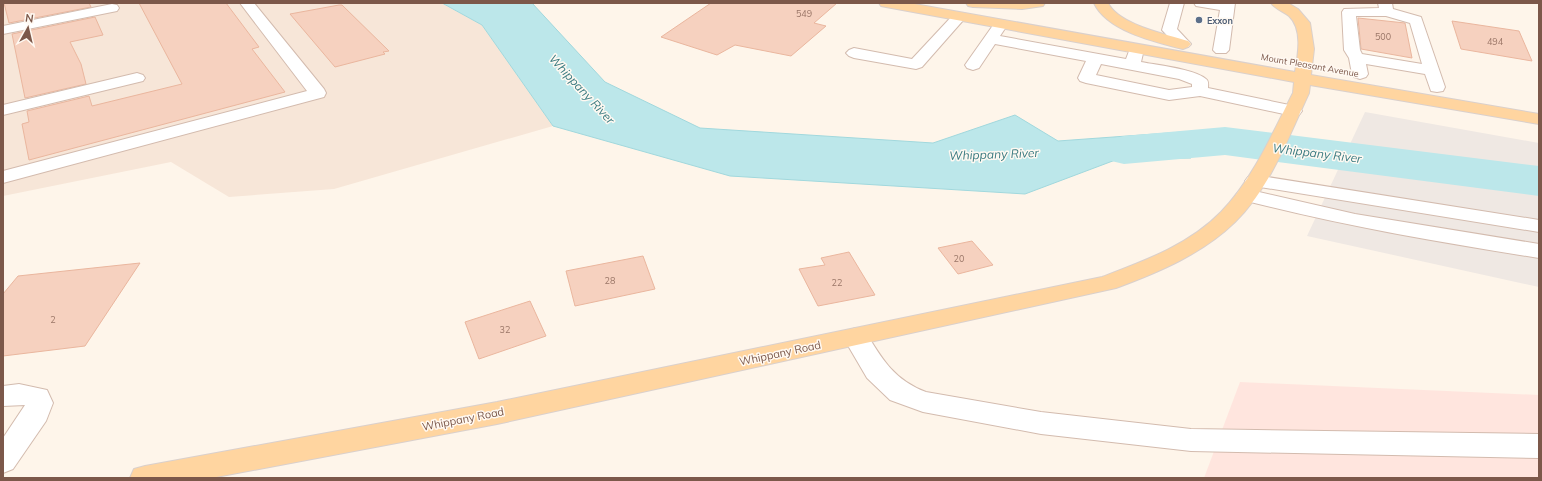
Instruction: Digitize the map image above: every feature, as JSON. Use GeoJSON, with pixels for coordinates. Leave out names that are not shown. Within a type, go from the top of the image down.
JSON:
{"type":"FeatureCollection","features":[{"type":"Feature","properties":{"kind":"main road"},"geometry":{"type":"LineString","coordinates":[[886,3],[1136,49],[1303,71],[1539,118]]}},
{"type":"Feature","properties":{"kind":"main road"},"geometry":{"type":"LineString","coordinates":[[941,3],[1183,44]]}},
{"type":"Feature","properties":{"kind":"main road"},"geometry":{"type":"LineString","coordinates":[[973,3],[1022,5],[1038,3]]}},
{"type":"Feature","properties":{"kind":"main road"},"geometry":{"type":"LineString","coordinates":[[1101,3],[1104,10],[1118,21],[1183,44]]}},
{"type":"Feature","properties":{"kind":"main road","name":"Whippany Road"},"geometry":{"type":"LineString","coordinates":[[145,478],[497,413],[1108,283],[1158,264],[1198,241],[1228,216],[1256,179],[1292,113],[1301,93],[1306,49],[1303,22],[1293,12],[1278,3]]}},
{"type":"Feature","properties":{"kind":"main road","name":"Mount Pleasant Avenue"},"geometry":{"type":"LineString","coordinates":[[1183,44],[1221,50],[1303,71],[1358,66],[1437,87],[1539,104]]}},
{"type":"Feature","properties":{"kind":"lane"},"geometry":{"type":"LineString","coordinates":[[3,177],[318,93],[247,3]]}},
{"type":"Feature","properties":{"kind":"lane"},"geometry":{"type":"LineString","coordinates":[[1177,3],[1169,30],[1183,44]]}},
{"type":"Feature","properties":{"kind":"lane"},"geometry":{"type":"LineString","coordinates":[[1201,3],[1227,5],[1221,50]]}},
{"type":"Feature","properties":{"kind":"lane"},"geometry":{"type":"LineString","coordinates":[[1431,70],[1358,66],[1352,50],[1350,12],[1386,7],[1416,20],[1437,87]]}},
{"type":"Feature","properties":{"kind":"lane"},"geometry":{"type":"LineString","coordinates":[[3,30],[112,8]]}},
{"type":"Feature","properties":{"kind":"lane"},"geometry":{"type":"LineString","coordinates":[[854,53],[916,64],[960,16]]}},
{"type":"Feature","properties":{"kind":"lane"},"geometry":{"type":"LineString","coordinates":[[973,65],[1001,24]]}},
{"type":"Feature","properties":{"kind":"lane"},"geometry":{"type":"LineString","coordinates":[[991,39],[1190,77],[1200,82],[1200,91]]}},
{"type":"Feature","properties":{"kind":"lane"},"geometry":{"type":"LineString","coordinates":[[1132,65],[1136,49]]}},
{"type":"Feature","properties":{"kind":"lane"},"geometry":{"type":"LineString","coordinates":[[1095,58],[1086,78],[1169,95],[1200,91],[1292,113]]}},
{"type":"Feature","properties":{"kind":"lane"},"geometry":{"type":"LineString","coordinates":[[3,110],[137,78]]}},
{"type":"Feature","properties":{"kind":"lane"},"geometry":{"type":"LineString","coordinates":[[1256,179],[1539,226]]}},
{"type":"Feature","properties":{"kind":"lane"},"geometry":{"type":"LineString","coordinates":[[1256,179],[1300,210],[1460,239],[1539,251]]}},
{"type":"Feature","properties":{"kind":"lane"},"geometry":{"type":"LineString","coordinates":[[856,337],[876,371],[900,393],[923,402],[1041,423],[1191,440],[1539,446]]}},
{"type":"Feature","properties":{"kind":"lane"},"geometry":{"type":"LineString","coordinates":[[3,396],[28,394],[37,397],[40,403],[36,414],[3,461]]}},
{"type":"Feature","properties":{"kind":"shaded area"},"geometry":{"type":"Polygon","coordinates":[[[3,3],[441,3],[482,25],[553,126],[334,189],[229,197],[171,162],[3,196],[3,3]]]}},
{"type":"Feature","properties":{"kind":"shaded area"},"geometry":{"type":"Polygon","coordinates":[[[1365,112],[1539,143],[1539,287],[1307,236],[1365,112]]]}},
{"type":"Feature","properties":{"kind":"shaded area"},"geometry":{"type":"Polygon","coordinates":[[[1240,382],[1539,395],[1539,478],[1204,478],[1240,382]]]}},
{"type":"Feature","properties":{"kind":"water"},"geometry":{"type":"Polygon","coordinates":[[[442,3],[532,3],[605,82],[700,128],[933,143],[1015,115],[1058,141],[1210,130],[1191,158],[1118,159],[1025,194],[730,176],[553,126],[482,25],[442,3]]]}},
{"type":"Feature","properties":{"kind":"building"},"geometry":{"type":"Polygon","coordinates":[[[4,3],[89,3],[91,7],[9,23],[4,3]]]}},
{"type":"Feature","properties":{"kind":"building"},"geometry":{"type":"Polygon","coordinates":[[[139,3],[226,3],[259,47],[252,49],[285,92],[29,160],[22,124],[29,122],[27,111],[89,96],[92,106],[182,84],[139,3]]]}},
{"type":"Feature","properties":{"kind":"building"},"geometry":{"type":"Polygon","coordinates":[[[711,3],[837,3],[814,23],[826,26],[791,56],[735,45],[717,55],[661,37],[711,3]]]}},
{"type":"Feature","properties":{"kind":"building"},"geometry":{"type":"Polygon","coordinates":[[[342,5],[389,51],[383,52],[385,54],[335,67],[290,14],[342,5]]]}},
{"type":"Feature","properties":{"kind":"building"},"geometry":{"type":"Polygon","coordinates":[[[95,17],[103,35],[70,42],[81,64],[86,84],[25,98],[12,34],[95,17]]]}},
{"type":"Feature","properties":{"kind":"building"},"geometry":{"type":"Polygon","coordinates":[[[1358,18],[1405,23],[1412,58],[1361,49],[1358,18]]]}},
{"type":"Feature","properties":{"kind":"building"},"geometry":{"type":"Polygon","coordinates":[[[1452,21],[1519,31],[1532,61],[1461,49],[1452,21]]]}},
{"type":"Feature","properties":{"kind":"building"},"geometry":{"type":"Polygon","coordinates":[[[972,241],[993,265],[958,274],[938,248],[972,241]]]}},
{"type":"Feature","properties":{"kind":"building"},"geometry":{"type":"Polygon","coordinates":[[[849,252],[875,295],[818,306],[799,269],[825,265],[821,258],[849,252]]]}},
{"type":"Feature","properties":{"kind":"building"},"geometry":{"type":"Polygon","coordinates":[[[643,256],[655,289],[575,306],[566,271],[643,256]]]}},
{"type":"Feature","properties":{"kind":"building"},"geometry":{"type":"Polygon","coordinates":[[[140,263],[85,346],[3,356],[3,294],[18,276],[140,263]]]}},
{"type":"Feature","properties":{"kind":"building"},"geometry":{"type":"Polygon","coordinates":[[[530,301],[546,336],[479,359],[465,322],[530,301]]]}},
{"type":"Feature","properties":{"kind":"waterway","name":"Whippany River"},"geometry":{"type":"LineString","coordinates":[[1124,150],[1225,141],[1539,181]]}},
{"type":"Feature","properties":{"kind":"place","name":"Exxon"},"geometry":{"type":"Point","coordinates":[1199,20]}}]}
